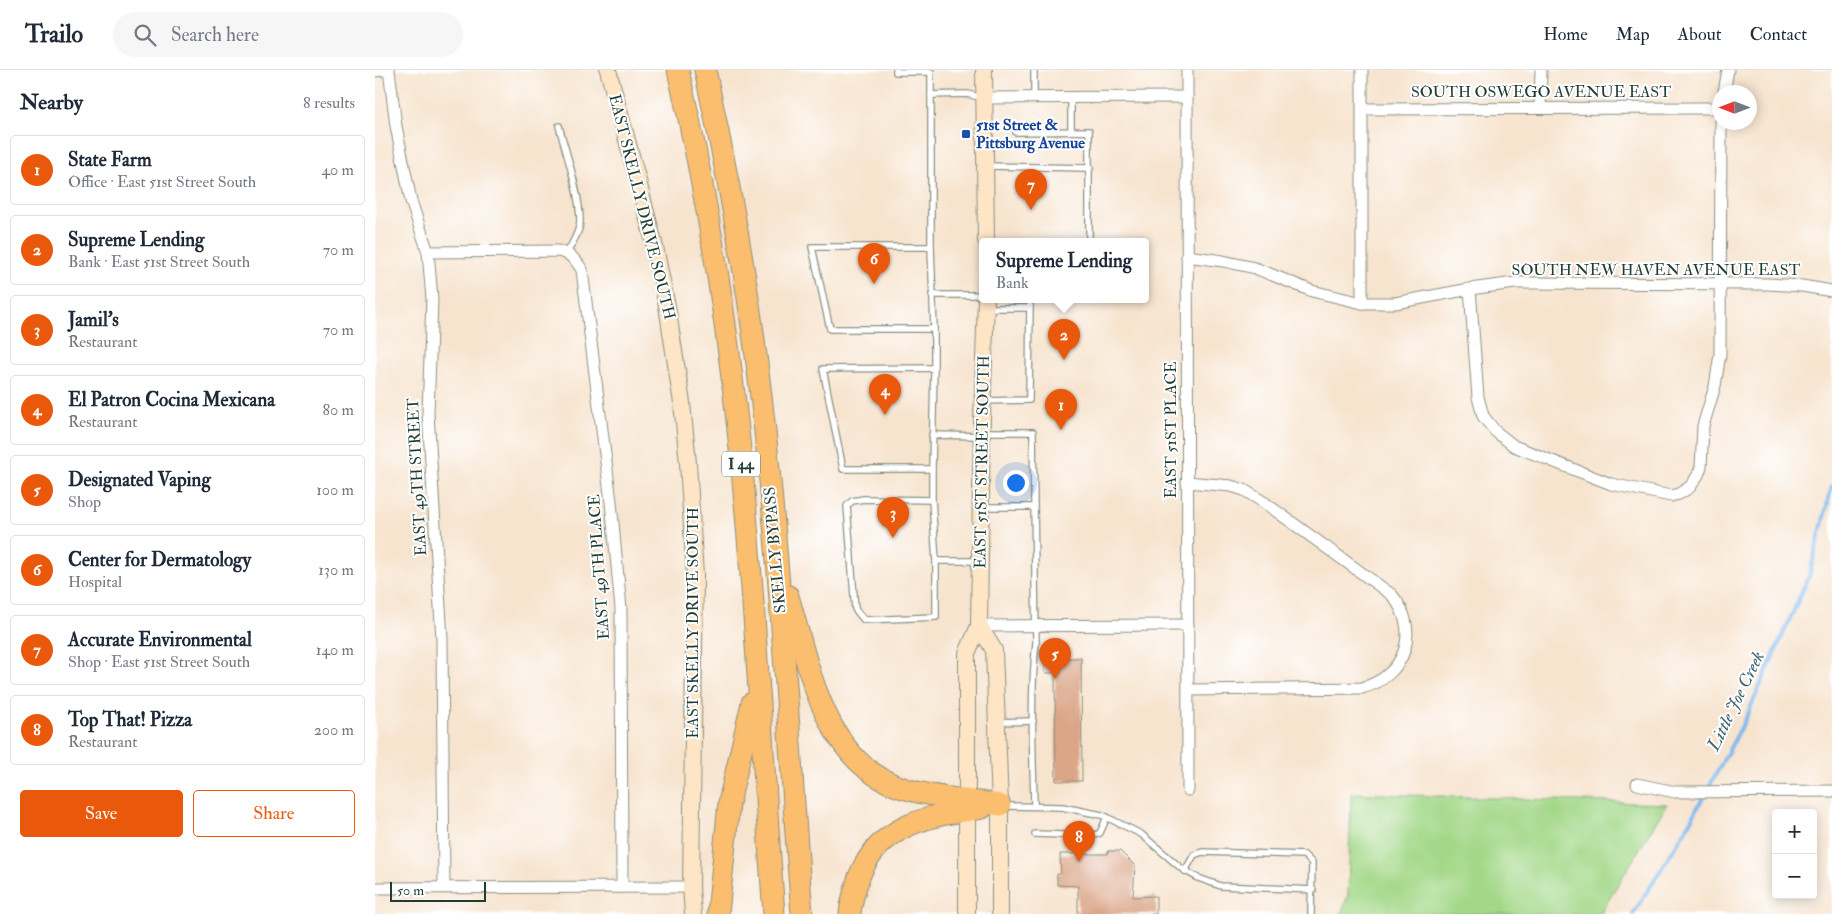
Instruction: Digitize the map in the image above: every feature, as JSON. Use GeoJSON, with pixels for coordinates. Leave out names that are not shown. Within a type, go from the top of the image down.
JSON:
{"type":"FeatureCollection","features":[{"type":"Feature","properties":{"kind":"highway","name":"SKELLY BYPASS"},"geometry":{"type":"LineString","coordinates":[[678,70],[703,190],[725,328],[744,498],[774,914]]}},
{"type":"Feature","properties":{"kind":"highway","name":"SKELLY BYPASS"},"geometry":{"type":"LineString","coordinates":[[705,70],[725,162],[741,250],[765,433],[777,561],[802,914]]}},
{"type":"Feature","properties":{"kind":"highway"},"geometry":{"type":"LineString","coordinates":[[777,561],[822,707],[833,730],[847,749],[867,768],[887,781],[904,788],[967,805],[1000,805]]}},
{"type":"Feature","properties":{"kind":"highway"},"geometry":{"type":"LineString","coordinates":[[718,914],[729,803],[757,680]]}},
{"type":"Feature","properties":{"kind":"highway"},"geometry":{"type":"LineString","coordinates":[[850,914],[850,906],[856,885],[863,867],[874,850],[891,835],[909,824],[967,805]]}},
{"type":"Feature","properties":{"kind":"main road","name":"EAST SKELLY DRIVE SOUTH"},"geometry":{"type":"LineString","coordinates":[[608,70],[641,194],[667,306],[689,463],[695,576],[691,887],[693,914]]}},
{"type":"Feature","properties":{"kind":"main road"},"geometry":{"type":"LineString","coordinates":[[984,70],[986,238]]}},
{"type":"Feature","properties":{"kind":"main road","name":"EAST 51ST STREET SOUTH"},"geometry":{"type":"LineString","coordinates":[[967,914],[967,653],[979,626],[985,303]]}},
{"type":"Feature","properties":{"kind":"main road"},"geometry":{"type":"LineString","coordinates":[[979,626],[995,650],[1000,805],[1000,914]]}},
{"type":"Feature","properties":{"kind":"street"},"geometry":{"type":"LineString","coordinates":[[375,71],[383,70]]}},
{"type":"Feature","properties":{"kind":"street","name":"EAST 49TH STREET"},"geometry":{"type":"LineString","coordinates":[[389,70],[411,201],[428,252],[432,300],[428,413],[442,639],[444,887]]}},
{"type":"Feature","properties":{"kind":"street","name":"EAST 51ST PLACE"},"geometry":{"type":"LineString","coordinates":[[1187,70],[1188,790]]}},
{"type":"Feature","properties":{"kind":"street"},"geometry":{"type":"LineString","coordinates":[[1362,70],[1362,303]]}},
{"type":"Feature","properties":{"kind":"street"},"geometry":{"type":"LineString","coordinates":[[1541,70],[1541,108]]}},
{"type":"Feature","properties":{"kind":"street"},"geometry":{"type":"LineString","coordinates":[[1726,85],[1729,70]]}},
{"type":"Feature","properties":{"kind":"street"},"geometry":{"type":"LineString","coordinates":[[984,98],[1187,97]]}},
{"type":"Feature","properties":{"kind":"street","name":"SOUTH OSWEGO AVENUE EAST"},"geometry":{"type":"LineString","coordinates":[[1363,109],[1712,108]]}},
{"type":"Feature","properties":{"kind":"street"},"geometry":{"type":"LineString","coordinates":[[1470,289],[1478,397],[1483,416],[1495,432],[1514,446],[1611,484],[1671,496],[1684,491],[1693,482],[1701,467],[1703,426],[1718,372],[1721,285],[1721,130]]}},
{"type":"Feature","properties":{"kind":"street"},"geometry":{"type":"LineString","coordinates":[[428,252],[559,251],[567,253]]}},
{"type":"Feature","properties":{"kind":"street","name":"EAST 49TH PLACE"},"geometry":{"type":"LineString","coordinates":[[567,253],[582,270],[618,563],[622,659],[621,887]]}},
{"type":"Feature","properties":{"kind":"street","name":"SOUTH NEW HAVEN AVENUE EAST"},"geometry":{"type":"LineString","coordinates":[[1187,256],[1255,268],[1312,291],[1362,303],[1395,303],[1515,283],[1776,285],[1802,286],[1832,291]]}},
{"type":"Feature","properties":{"kind":"street"},"geometry":{"type":"LineString","coordinates":[[1187,482],[1231,486],[1245,490],[1265,503],[1392,595],[1401,605],[1408,630],[1406,644],[1396,667],[1382,680],[1373,685],[1362,688],[1188,690]]}},
{"type":"Feature","properties":{"kind":"street"},"geometry":{"type":"LineString","coordinates":[[979,626],[1188,625]]}},
{"type":"Feature","properties":{"kind":"street"},"geometry":{"type":"LineString","coordinates":[[1637,784],[1675,792],[1832,791]]}},
{"type":"Feature","properties":{"kind":"street"},"geometry":{"type":"LineString","coordinates":[[375,888],[691,887]]}},
{"type":"Feature","properties":{"kind":"lane"},"geometry":{"type":"LineString","coordinates":[[896,70],[896,72],[931,72],[933,206],[931,247],[934,329],[932,500],[936,561],[936,617],[864,620],[855,609],[847,506],[852,501],[864,499],[932,500]]}},
{"type":"Feature","properties":{"kind":"lane"},"geometry":{"type":"LineString","coordinates":[[1034,70],[1034,98]]}},
{"type":"Feature","properties":{"kind":"lane"},"geometry":{"type":"LineString","coordinates":[[931,95],[968,94],[984,98]]}},
{"type":"Feature","properties":{"kind":"lane"},"geometry":{"type":"LineString","coordinates":[[1071,98],[1071,131]]}},
{"type":"Feature","properties":{"kind":"lane"},"geometry":{"type":"LineString","coordinates":[[559,126],[577,200],[580,222],[576,237],[567,253]]}},
{"type":"Feature","properties":{"kind":"lane"},"geometry":{"type":"LineString","coordinates":[[1016,132],[1089,131],[1089,238]]}},
{"type":"Feature","properties":{"kind":"lane"},"geometry":{"type":"LineString","coordinates":[[985,166],[1089,168]]}},
{"type":"Feature","properties":{"kind":"lane"},"geometry":{"type":"LineString","coordinates":[[931,247],[812,247],[830,329],[934,329]]}},
{"type":"Feature","properties":{"kind":"lane"},"geometry":{"type":"LineString","coordinates":[[932,296],[979,300]]}},
{"type":"Feature","properties":{"kind":"lane"},"geometry":{"type":"LineString","coordinates":[[998,303],[1030,308]]}},
{"type":"Feature","properties":{"kind":"lane"},"geometry":{"type":"LineString","coordinates":[[983,401],[1029,400],[1030,303]]}},
{"type":"Feature","properties":{"kind":"lane"},"geometry":{"type":"LineString","coordinates":[[932,469],[843,469],[823,369],[934,368]]}},
{"type":"Feature","properties":{"kind":"lane"},"geometry":{"type":"LineString","coordinates":[[933,435],[1033,432],[1036,643],[1033,721],[1034,806]]}},
{"type":"Feature","properties":{"kind":"lane"},"geometry":{"type":"LineString","coordinates":[[981,507],[1033,507]]}},
{"type":"Feature","properties":{"kind":"lane"},"geometry":{"type":"LineString","coordinates":[[936,561],[980,561]]}},
{"type":"Feature","properties":{"kind":"lane"},"geometry":{"type":"LineString","coordinates":[[997,722],[1033,721]]}},
{"type":"Feature","properties":{"kind":"lane"},"geometry":{"type":"LineString","coordinates":[[1000,805],[1062,808],[1102,815],[1141,834],[1185,871],[1221,886],[1313,890]]}},
{"type":"Feature","properties":{"kind":"lane"},"geometry":{"type":"LineString","coordinates":[[1035,834],[1092,836],[1100,833],[1107,817]]}},
{"type":"Feature","properties":{"kind":"lane"},"geometry":{"type":"LineString","coordinates":[[1185,871],[1193,855],[1202,852],[1304,855],[1312,863],[1313,890],[1311,914]]}},
{"type":"Feature","properties":{"kind":"green space"},"geometry":{"type":"Polygon","coordinates":[[[1351,793],[1667,804],[1600,914],[1341,914],[1348,895],[1351,793]]]}},
{"type":"Feature","properties":{"kind":"building"},"geometry":{"type":"Polygon","coordinates":[[[1045,658],[1081,658],[1082,781],[1056,781],[1055,673],[1045,673],[1045,658]]]}},
{"type":"Feature","properties":{"kind":"building"},"geometry":{"type":"Polygon","coordinates":[[[1108,851],[1120,851],[1135,866],[1133,897],[1156,896],[1156,914],[1078,914],[1078,886],[1057,885],[1057,874],[1061,874],[1060,854],[1108,854],[1108,851]]]}},
{"type":"Feature","properties":{"kind":"waterway","name":"Little Joe Creek"},"geometry":{"type":"LineString","coordinates":[[1633,914],[1685,831],[1744,722],[1809,576],[1832,486]]}},
{"type":"Feature","properties":{"kind":"place","name":"51st Street & Pittsburg Avenue"},"geometry":{"type":"Point","coordinates":[966,134]}},
{"type":"Feature","properties":{"kind":"place","name":"Accurate Environmental"},"geometry":{"type":"Point","coordinates":[1031,210]}},
{"type":"Feature","properties":{"kind":"place","name":"Center for Dermatology"},"geometry":{"type":"Point","coordinates":[874,284]}},
{"type":"Feature","properties":{"kind":"place","name":"Supreme Lending"},"geometry":{"type":"Point","coordinates":[1064,360]}},
{"type":"Feature","properties":{"kind":"place","name":"El Patron Cocina Mexicana"},"geometry":{"type":"Point","coordinates":[885,415]}},
{"type":"Feature","properties":{"kind":"place","name":"State Farm"},"geometry":{"type":"Point","coordinates":[1061,430]}},
{"type":"Feature","properties":{"kind":"place","name":"Jamil's"},"geometry":{"type":"Point","coordinates":[893,538]}},
{"type":"Feature","properties":{"kind":"place","name":"Designated Vaping"},"geometry":{"type":"Point","coordinates":[1055,679]}},
{"type":"Feature","properties":{"kind":"place","name":"Top That! Pizza"},"geometry":{"type":"Point","coordinates":[1079,862]}}]}
